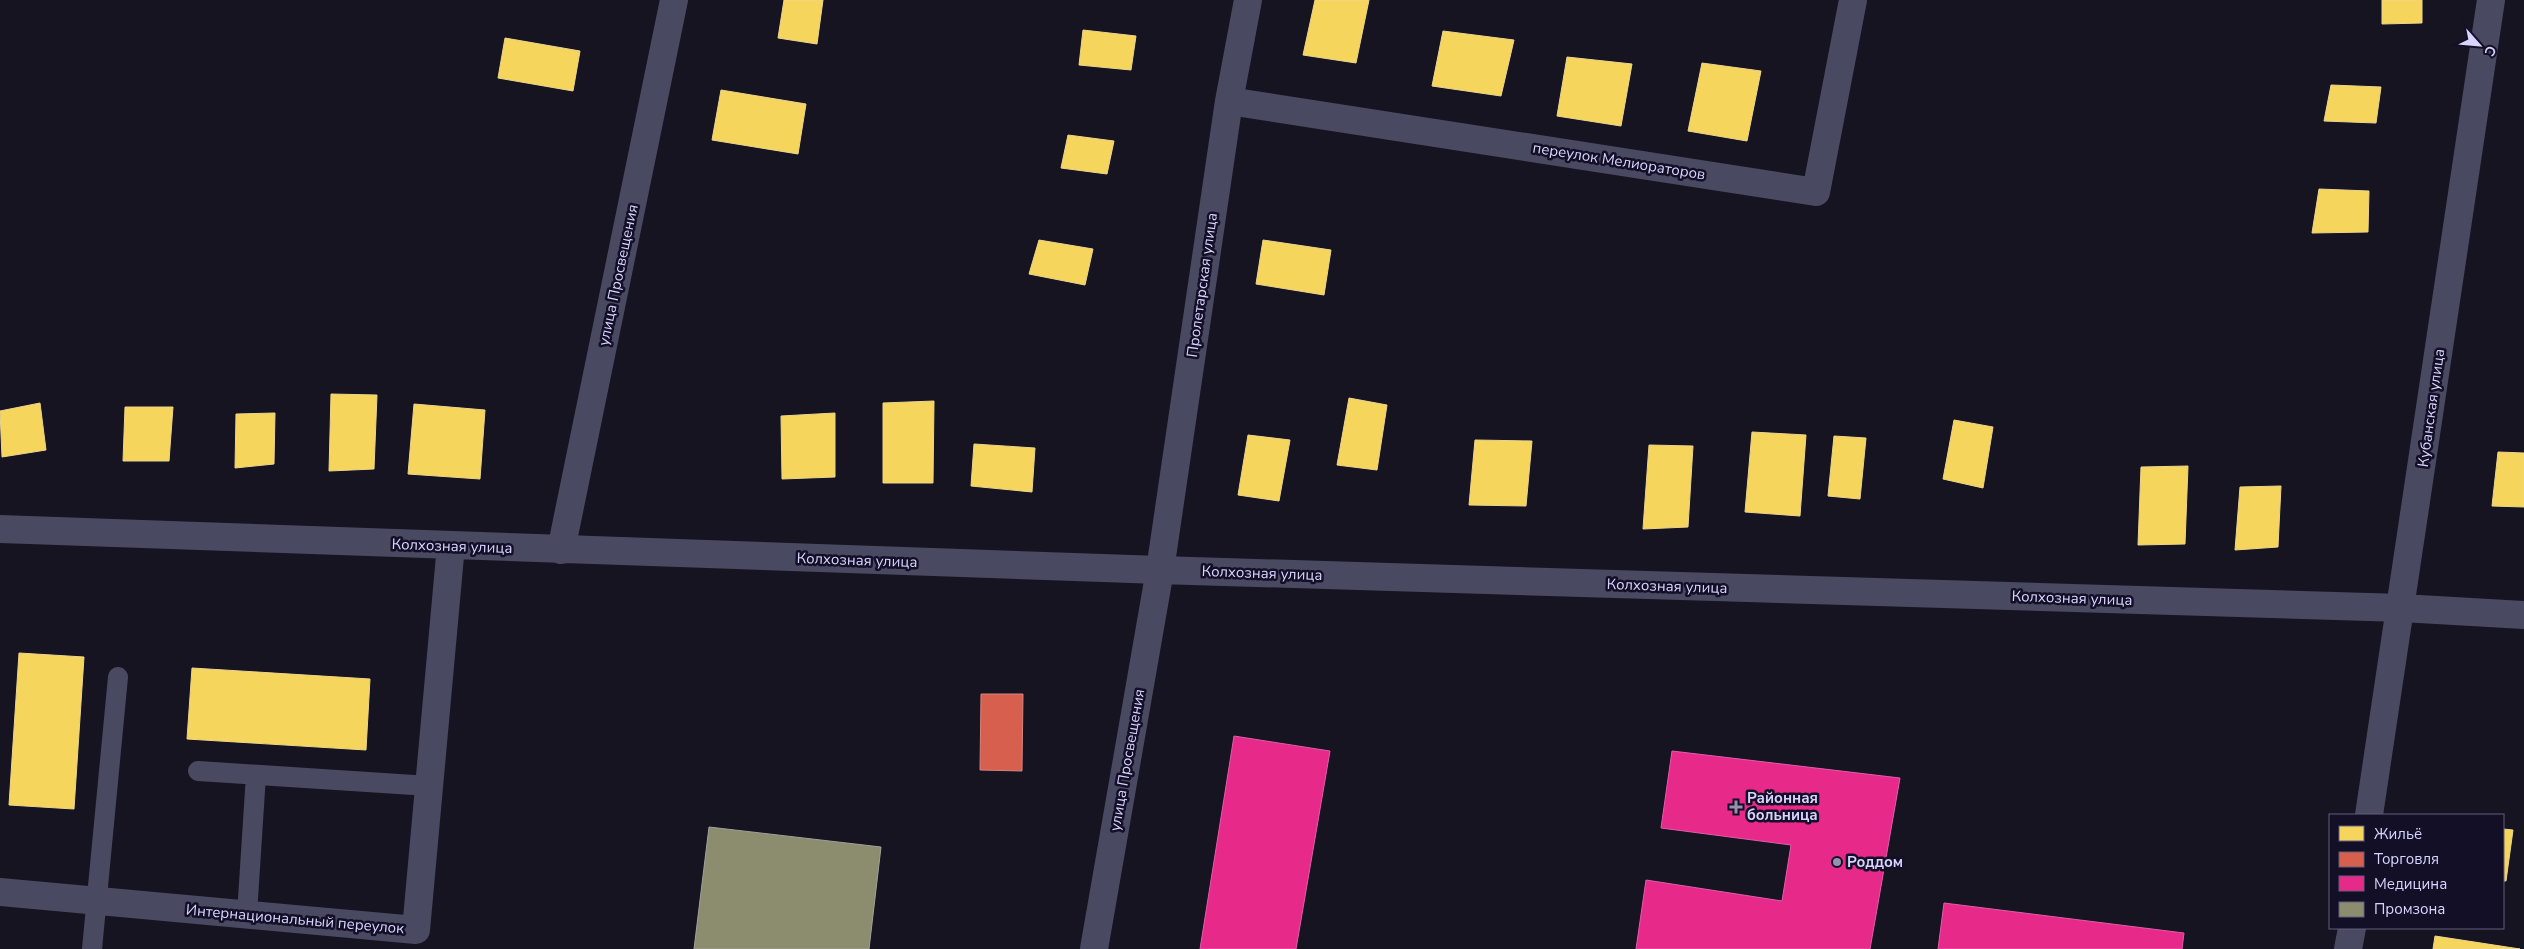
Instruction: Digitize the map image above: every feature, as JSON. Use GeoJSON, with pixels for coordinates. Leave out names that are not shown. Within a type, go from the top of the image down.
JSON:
{"type":"FeatureCollection","features":[{"type":"Feature","properties":{"kind":"street","name":"улица Просвещения"},"geometry":{"type":"LineString","coordinates":[[561,550],[674,0]]}},
{"type":"Feature","properties":{"kind":"street","name":"Пролетарская улица"},"geometry":{"type":"LineString","coordinates":[[1160,570],[1229,100],[1248,0]]}},
{"type":"Feature","properties":{"kind":"street","name":"переулок Мелиораторов"},"geometry":{"type":"LineString","coordinates":[[1229,100],[1816,192],[1853,0]]}},
{"type":"Feature","properties":{"kind":"street","name":"Кубанская улица"},"geometry":{"type":"LineString","coordinates":[[2369,814],[2402,608],[2491,0]]}},
{"type":"Feature","properties":{"kind":"street","name":"Колхозная улица"},"geometry":{"type":"LineString","coordinates":[[0,529],[1160,570],[2402,608],[2524,615]]}},
{"type":"Feature","properties":{"kind":"street","name":"Интернациональный переулок"},"geometry":{"type":"LineString","coordinates":[[0,892],[416,930],[452,546]]}},
{"type":"Feature","properties":{"kind":"street","name":"улица Просвещения"},"geometry":{"type":"LineString","coordinates":[[1094,949],[1160,570]]}},
{"type":"Feature","properties":{"kind":"street"},"geometry":{"type":"LineString","coordinates":[[2348,949],[2352,929]]}},
{"type":"Feature","properties":{"kind":"lane"},"geometry":{"type":"LineString","coordinates":[[92,949],[118,677]]}},
{"type":"Feature","properties":{"kind":"lane"},"geometry":{"type":"LineString","coordinates":[[198,771],[429,786]]}},
{"type":"Feature","properties":{"kind":"lane"},"geometry":{"type":"LineString","coordinates":[[247,914],[256,775]]}},
{"type":"Feature","properties":{"kind":"building: Жильё"},"geometry":{"type":"Polygon","coordinates":[[[784,0],[823,0],[817,44],[778,38],[784,0]]]}},
{"type":"Feature","properties":{"kind":"building: Жильё"},"geometry":{"type":"Polygon","coordinates":[[[1315,0],[1369,0],[1356,63],[1303,55],[1315,0]]]}},
{"type":"Feature","properties":{"kind":"building: Жильё"},"geometry":{"type":"Polygon","coordinates":[[[2382,0],[2422,0],[2422,23],[2382,24],[2382,0]]]}},
{"type":"Feature","properties":{"kind":"building: Жильё"},"geometry":{"type":"Polygon","coordinates":[[[1083,30],[1136,36],[1131,70],[1079,65],[1083,30]]]}},
{"type":"Feature","properties":{"kind":"building: Жильё"},"geometry":{"type":"Polygon","coordinates":[[[1443,31],[1514,40],[1501,96],[1432,86],[1443,31]]]}},
{"type":"Feature","properties":{"kind":"building: Жильё"},"geometry":{"type":"Polygon","coordinates":[[[505,38],[580,51],[573,91],[498,78],[505,38]]]}},
{"type":"Feature","properties":{"kind":"building: Жильё"},"geometry":{"type":"Polygon","coordinates":[[[1567,57],[1632,64],[1621,126],[1557,116],[1567,57]]]}},
{"type":"Feature","properties":{"kind":"building: Жильё"},"geometry":{"type":"Polygon","coordinates":[[[1702,63],[1761,71],[1747,141],[1688,131],[1702,63]]]}},
{"type":"Feature","properties":{"kind":"building: Жильё"},"geometry":{"type":"Polygon","coordinates":[[[2331,85],[2381,87],[2376,123],[2324,121],[2331,85]]]}},
{"type":"Feature","properties":{"kind":"building: Жильё"},"geometry":{"type":"Polygon","coordinates":[[[721,90],[806,104],[798,154],[712,140],[721,90]]]}},
{"type":"Feature","properties":{"kind":"building: Жильё"},"geometry":{"type":"Polygon","coordinates":[[[1068,135],[1114,141],[1107,174],[1061,168],[1068,135]]]}},
{"type":"Feature","properties":{"kind":"building: Жильё"},"geometry":{"type":"Polygon","coordinates":[[[2319,189],[2369,191],[2368,232],[2312,233],[2319,189]]]}},
{"type":"Feature","properties":{"kind":"building: Жильё"},"geometry":{"type":"Polygon","coordinates":[[[1039,240],[1093,249],[1085,285],[1029,274],[1039,240]]]}},
{"type":"Feature","properties":{"kind":"building: Жильё"},"geometry":{"type":"Polygon","coordinates":[[[1263,240],[1331,250],[1324,295],[1256,284],[1263,240]]]}},
{"type":"Feature","properties":{"kind":"building: Жильё"},"geometry":{"type":"Polygon","coordinates":[[[331,394],[377,395],[374,469],[329,471],[331,394]]]}},
{"type":"Feature","properties":{"kind":"building: Жильё"},"geometry":{"type":"Polygon","coordinates":[[[1349,398],[1387,405],[1377,470],[1337,465],[1349,398]]]}},
{"type":"Feature","properties":{"kind":"building: Жильё"},"geometry":{"type":"Polygon","coordinates":[[[934,401],[933,483],[883,483],[883,403],[934,401]]]}},
{"type":"Feature","properties":{"kind":"building: Жильё"},"geometry":{"type":"Polygon","coordinates":[[[40,403],[46,450],[2,457],[0,411],[40,403]]]}},
{"type":"Feature","properties":{"kind":"building: Жильё"},"geometry":{"type":"Polygon","coordinates":[[[414,404],[485,410],[480,479],[408,474],[414,404]]]}},
{"type":"Feature","properties":{"kind":"building: Жильё"},"geometry":{"type":"Polygon","coordinates":[[[125,407],[173,407],[169,461],[123,461],[125,407]]]}},
{"type":"Feature","properties":{"kind":"building: Жильё"},"geometry":{"type":"Polygon","coordinates":[[[275,413],[274,464],[235,468],[236,414],[275,413]]]}},
{"type":"Feature","properties":{"kind":"building: Жильё"},"geometry":{"type":"Polygon","coordinates":[[[835,413],[835,477],[782,479],[781,416],[835,413]]]}},
{"type":"Feature","properties":{"kind":"building: Жильё"},"geometry":{"type":"Polygon","coordinates":[[[1954,420],[1993,427],[1983,488],[1943,479],[1954,420]]]}},
{"type":"Feature","properties":{"kind":"building: Жильё"},"geometry":{"type":"Polygon","coordinates":[[[1752,432],[1806,435],[1800,516],[1745,512],[1752,432]]]}},
{"type":"Feature","properties":{"kind":"building: Жильё"},"geometry":{"type":"Polygon","coordinates":[[[1248,435],[1290,440],[1279,501],[1238,495],[1248,435]]]}},
{"type":"Feature","properties":{"kind":"building: Жильё"},"geometry":{"type":"Polygon","coordinates":[[[1834,436],[1866,438],[1860,499],[1828,496],[1834,436]]]}},
{"type":"Feature","properties":{"kind":"building: Жильё"},"geometry":{"type":"Polygon","coordinates":[[[1475,440],[1532,441],[1526,506],[1469,505],[1475,440]]]}},
{"type":"Feature","properties":{"kind":"building: Жильё"},"geometry":{"type":"Polygon","coordinates":[[[974,444],[1035,448],[1032,492],[971,486],[974,444]]]}},
{"type":"Feature","properties":{"kind":"building: Жильё"},"geometry":{"type":"Polygon","coordinates":[[[1649,445],[1693,446],[1688,527],[1643,529],[1649,445]]]}},
{"type":"Feature","properties":{"kind":"building: Жильё"},"geometry":{"type":"Polygon","coordinates":[[[2498,452],[2524,453],[2524,507],[2492,506],[2498,452]]]}},
{"type":"Feature","properties":{"kind":"building: Жильё"},"geometry":{"type":"Polygon","coordinates":[[[2188,466],[2185,544],[2138,545],[2141,467],[2188,466]]]}},
{"type":"Feature","properties":{"kind":"building: Жильё"},"geometry":{"type":"Polygon","coordinates":[[[2281,486],[2278,547],[2235,550],[2240,487],[2281,486]]]}},
{"type":"Feature","properties":{"kind":"building: Жильё"},"geometry":{"type":"Polygon","coordinates":[[[19,653],[84,657],[74,809],[9,805],[19,653]]]}},
{"type":"Feature","properties":{"kind":"building: Жильё"},"geometry":{"type":"Polygon","coordinates":[[[192,668],[370,679],[366,750],[187,739],[192,668]]]}},
{"type":"Feature","properties":{"kind":"building: Жильё"},"geometry":{"type":"Polygon","coordinates":[[[2504,829],[2513,830],[2506,881],[2504,881],[2504,829]]]}},
{"type":"Feature","properties":{"kind":"building: Жильё"},"geometry":{"type":"Polygon","coordinates":[[[2435,936],[2520,949],[2433,949],[2435,936]]]}},
{"type":"Feature","properties":{"kind":"building: Торговля"},"geometry":{"type":"Polygon","coordinates":[[[981,694],[1023,694],[1022,771],[980,770],[981,694]]]}},
{"type":"Feature","properties":{"kind":"building: Медицина"},"geometry":{"type":"Polygon","coordinates":[[[1234,736],[1330,751],[1296,949],[1200,949],[1234,736]]]}},
{"type":"Feature","properties":{"kind":"building: Медицина","name":"Роддом"},"geometry":{"type":"Polygon","coordinates":[[[1672,751],[1900,778],[1870,949],[1636,949],[1646,880],[1782,901],[1791,845],[1661,828],[1672,751]]]}},
{"type":"Feature","properties":{"kind":"building: Медицина"},"geometry":{"type":"Polygon","coordinates":[[[1944,903],[2184,933],[2182,949],[1938,949],[1944,903]]]}},
{"type":"Feature","properties":{"kind":"building: Промзона"},"geometry":{"type":"Polygon","coordinates":[[[709,827],[881,847],[869,949],[694,949],[709,827]]]}},
{"type":"Feature","properties":{"kind":"place","name":"Районная больница"},"geometry":{"type":"Point","coordinates":[1736,807]}},
{"type":"Feature","properties":{"kind":"place","name":"Роддом"},"geometry":{"type":"Point","coordinates":[1837,862]}}]}
